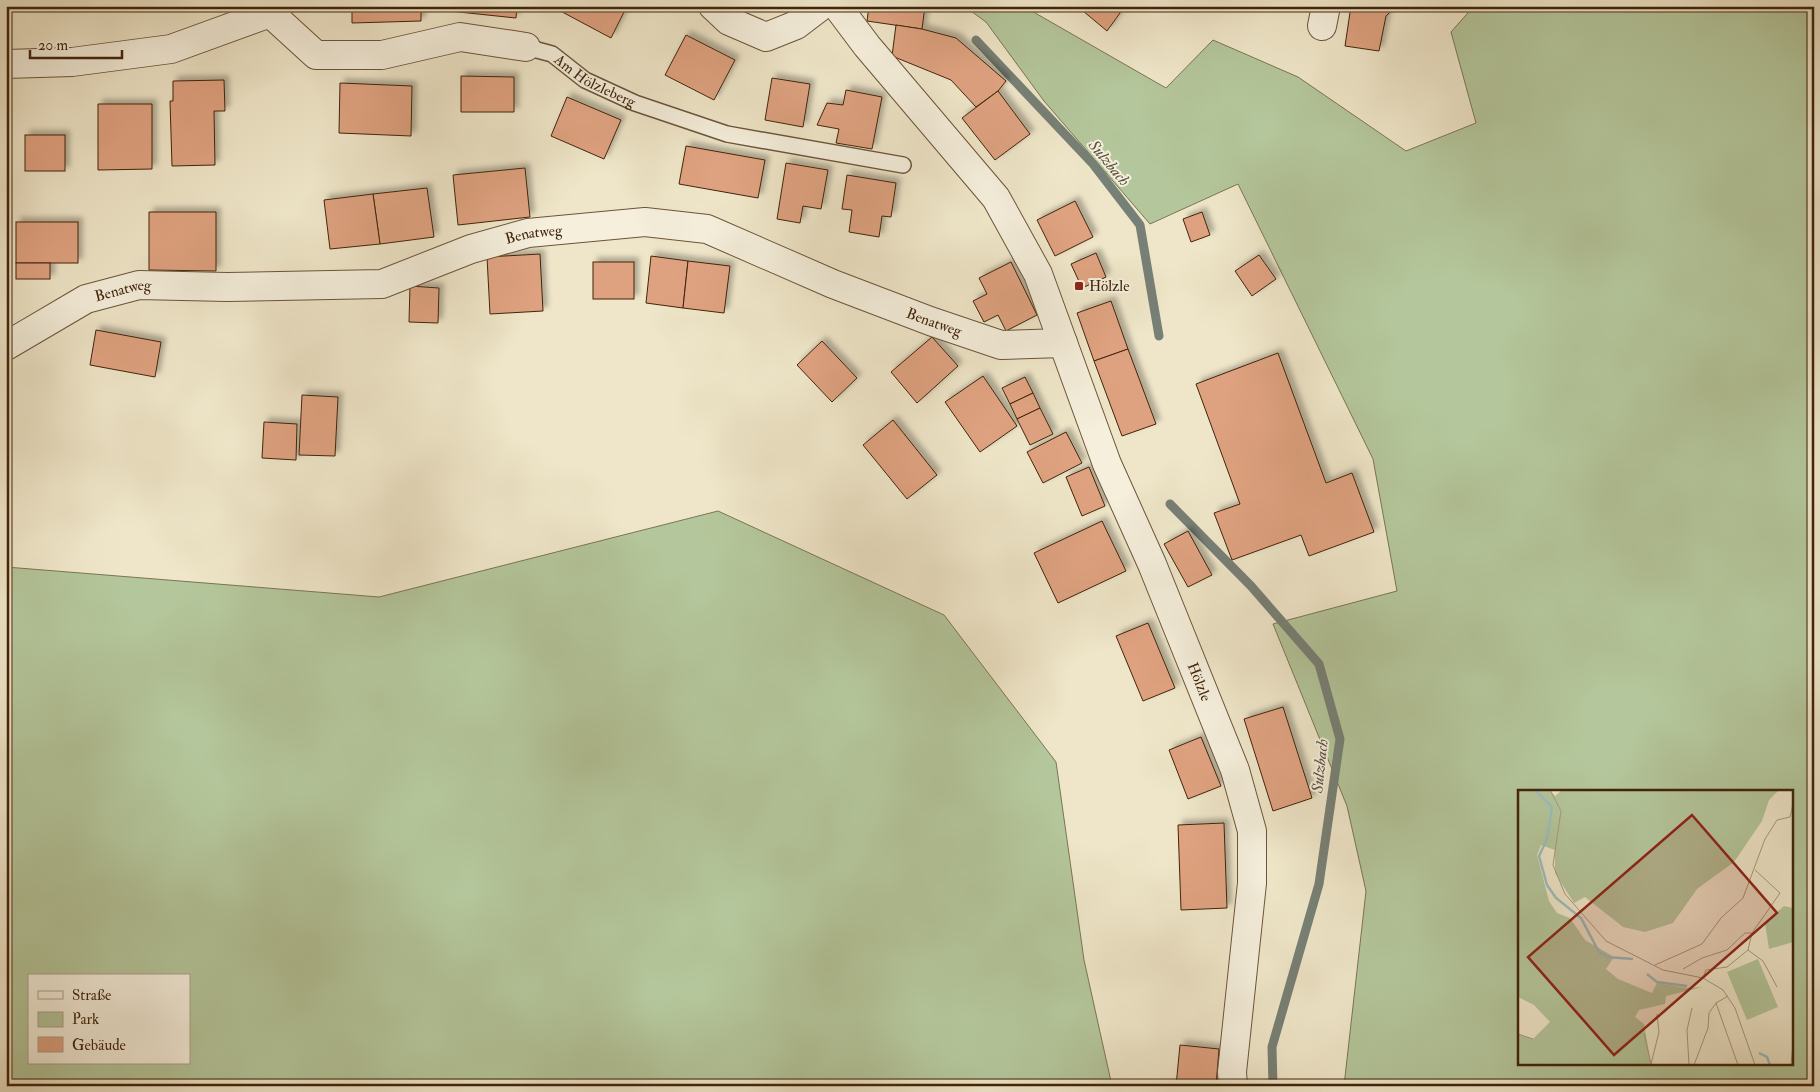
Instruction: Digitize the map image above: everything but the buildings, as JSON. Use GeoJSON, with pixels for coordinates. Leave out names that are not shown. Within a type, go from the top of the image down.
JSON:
{"type":"FeatureCollection","features":[{"type":"Feature","properties":{"kind":"street"},"geometry":{"type":"LineString","coordinates":[[713,6],[729,21],[766,37],[796,25],[821,6]]}},
{"type":"Feature","properties":{"kind":"street","name":"Hölzle"},"geometry":{"type":"LineString","coordinates":[[837,6],[867,46],[996,198],[1038,274],[1107,464],[1152,564],[1235,770],[1252,831],[1252,884],[1232,1072],[1233,1086]]}},
{"type":"Feature","properties":{"kind":"street"},"geometry":{"type":"LineString","coordinates":[[6,64],[72,62],[170,49],[275,10]]}},
{"type":"Feature","properties":{"kind":"street","name":"Am Hölzleberg"},"geometry":{"type":"LineString","coordinates":[[275,10],[316,55],[382,55],[460,36],[526,47]]}},
{"type":"Feature","properties":{"kind":"street","name":"Benatweg"},"geometry":{"type":"LineString","coordinates":[[6,346],[86,299],[139,285],[227,287],[382,284],[471,248],[528,233],[645,222],[707,229],[833,284],[930,321],[1001,345],[1062,343]]}},
{"type":"Feature","properties":{"kind":"lane","name":"Am Hölzleberg"},"geometry":{"type":"LineString","coordinates":[[526,47],[552,54],[585,80],[635,103],[727,134],[903,165]]}},
{"type":"Feature","properties":{"kind":"green space"},"geometry":{"type":"Polygon","coordinates":[[[6,6],[134,6],[132,9],[6,9],[6,6]]]}},
{"type":"Feature","properties":{"kind":"green space"},"geometry":{"type":"Polygon","coordinates":[[[964,6],[1023,6],[1166,88],[1213,40],[1298,77],[1406,151],[1476,123],[1451,32],[1474,6],[1814,6],[1814,1086],[1344,1086],[1366,891],[1347,806],[1273,624],[1397,591],[1373,459],[1238,184],[1150,224],[1044,101],[986,22],[964,6]]]}},
{"type":"Feature","properties":{"kind":"green space"},"geometry":{"type":"Polygon","coordinates":[[[718,511],[944,615],[1056,762],[1084,960],[1112,1086],[6,1086],[6,567],[379,597],[718,511]]]}},
{"type":"Feature","properties":{"kind":"waterway","name":"Sulzbach"},"geometry":{"type":"LineString","coordinates":[[976,40],[1093,164],[1140,225],[1159,336]]}},
{"type":"Feature","properties":{"kind":"waterway","name":"Sulzbach"},"geometry":{"type":"LineString","coordinates":[[1170,504],[1251,586],[1319,664],[1340,739],[1319,884],[1272,1047],[1273,1086]]}},
{"type":"Feature","properties":{"kind":"place","name":"Hölzle"},"geometry":{"type":"Point","coordinates":[1079,286]}}]}
